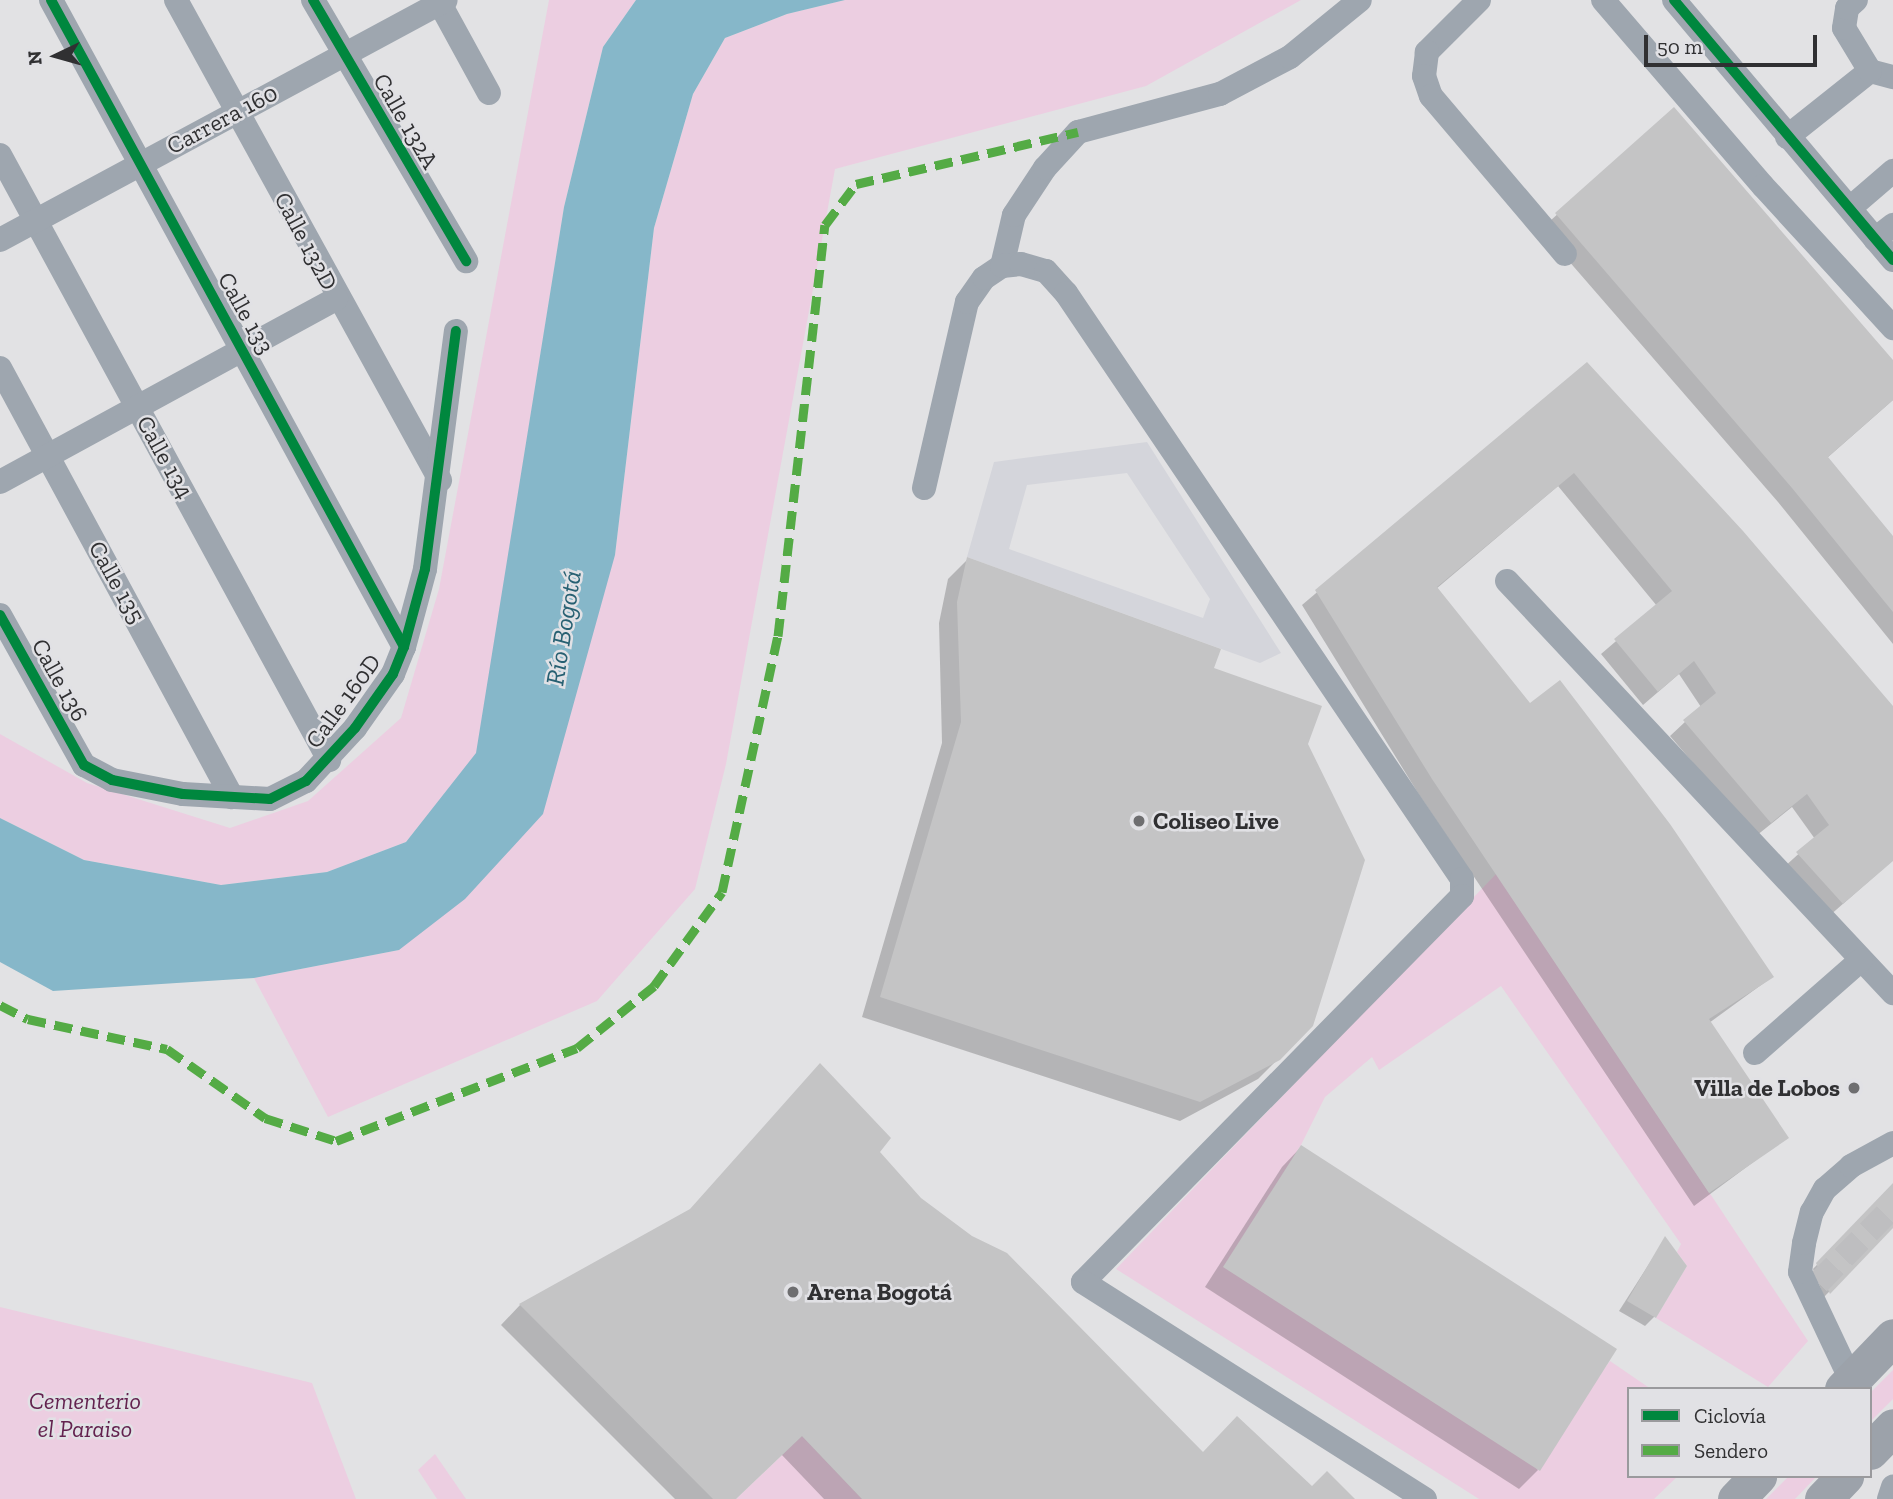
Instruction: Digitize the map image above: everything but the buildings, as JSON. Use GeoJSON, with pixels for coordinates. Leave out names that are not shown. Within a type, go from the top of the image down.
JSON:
{"type":"FeatureCollection","features":[{"type":"Feature","properties":{"kind":"highway"},"geometry":{"type":"LineString","coordinates":[[1847,1385],[1893,1337]]}},
{"type":"Feature","properties":{"kind":"highway"},"geometry":{"type":"LineString","coordinates":[[1872,1449],[1893,1427]]}},
{"type":"Feature","properties":{"kind":"highway"},"geometry":{"type":"LineString","coordinates":[[1736,1499],[1756,1478]]}},
{"type":"Feature","properties":{"kind":"highway"},"geometry":{"type":"LineString","coordinates":[[1823,1499],[1843,1478]]}},
{"type":"Feature","properties":{"kind":"street","name":"Calle 133"},"geometry":{"type":"LineString","coordinates":[[51,0],[404,647]]}},
{"type":"Feature","properties":{"kind":"street","name":"Calle 132D"},"geometry":{"type":"LineString","coordinates":[[176,0],[336,299],[440,480]]}},
{"type":"Feature","properties":{"kind":"street","name":"Calle 132A"},"geometry":{"type":"LineString","coordinates":[[313,0],[466,261]]}},
{"type":"Feature","properties":{"kind":"street"},"geometry":{"type":"LineString","coordinates":[[1002,266],[1014,215],[1045,168],[1078,132],[1220,94],[1290,57],[1360,0]]}},
{"type":"Feature","properties":{"kind":"street"},"geometry":{"type":"LineString","coordinates":[[1479,0],[1427,52],[1424,76],[1431,96],[1565,254]]}},
{"type":"Feature","properties":{"kind":"street"},"geometry":{"type":"LineString","coordinates":[[1604,0],[1893,328]]}},
{"type":"Feature","properties":{"kind":"street"},"geometry":{"type":"LineString","coordinates":[[1674,0],[1787,137],[1850,208],[1884,232],[1893,260]]}},
{"type":"Feature","properties":{"kind":"street"},"geometry":{"type":"LineString","coordinates":[[1787,137],[1881,74],[1844,28],[1847,8],[1856,0]]}},
{"type":"Feature","properties":{"kind":"street","name":"Carrera 160"},"geometry":{"type":"LineString","coordinates":[[0,240],[441,1]]}},
{"type":"Feature","properties":{"kind":"street"},"geometry":{"type":"LineString","coordinates":[[441,1],[489,93]]}},
{"type":"Feature","properties":{"kind":"street","name":"Calle 134"},"geometry":{"type":"LineString","coordinates":[[0,155],[329,760]]}},
{"type":"Feature","properties":{"kind":"street"},"geometry":{"type":"LineString","coordinates":[[1850,208],[1893,171]]}},
{"type":"Feature","properties":{"kind":"street"},"geometry":{"type":"LineString","coordinates":[[924,488],[967,302],[984,278],[1002,266],[1021,264],[1046,271],[1066,293],[1462,879],[1462,896],[1083,1282],[1425,1499]]}},
{"type":"Feature","properties":{"kind":"street"},"geometry":{"type":"LineString","coordinates":[[0,482],[336,299]]}},
{"type":"Feature","properties":{"kind":"street","name":"Calle 160D"},"geometry":{"type":"LineString","coordinates":[[84,765],[112,780],[146,788],[270,799],[306,781],[329,760],[393,674],[404,647],[425,569],[440,480],[456,331]]}},
{"type":"Feature","properties":{"kind":"street","name":"Calle 135"},"geometry":{"type":"LineString","coordinates":[[0,368],[232,797]]}},
{"type":"Feature","properties":{"kind":"street"},"geometry":{"type":"LineString","coordinates":[[1507,581],[1893,993]]}},
{"type":"Feature","properties":{"kind":"street","name":"Calle 136"},"geometry":{"type":"LineString","coordinates":[[0,615],[84,765]]}},
{"type":"Feature","properties":{"kind":"street"},"geometry":{"type":"LineString","coordinates":[[1755,1053],[1861,960]]}},
{"type":"Feature","properties":{"kind":"street"},"geometry":{"type":"LineString","coordinates":[[1847,1385],[1815,1292],[1800,1272],[1812,1212],[1825,1189],[1851,1166],[1893,1143]]}},
{"type":"Feature","properties":{"kind":"street"},"geometry":{"type":"LineString","coordinates":[[1889,1499],[1893,1487]]}},
{"type":"Feature","properties":{"kind":"shaded area"},"geometry":{"type":"Polygon","coordinates":[[[1147,442],[1281,653],[1260,663],[967,557],[994,462],[1147,442]],[[1127,473],[1027,485],[1009,549],[1203,618],[1210,599],[1127,473]]]}},
{"type":"Feature","properties":{"kind":"green space"},"geometry":{"type":"Polygon","coordinates":[[[549,0],[636,0],[603,47],[564,207],[477,753],[406,842],[327,872],[221,885],[84,860],[0,818],[0,734],[87,783],[230,828],[308,801],[401,718],[439,589],[549,0]]]}},
{"type":"Feature","properties":{"kind":"green space"},"geometry":{"type":"Polygon","coordinates":[[[845,0],[1301,0],[1146,86],[835,169],[726,764],[695,889],[597,1001],[328,1117],[254,978],[399,950],[615,555],[654,228],[693,94],[725,38],[787,14],[845,0]]]}},
{"type":"Feature","properties":{"kind":"green space"},"geometry":{"type":"Polygon","coordinates":[[[1497,873],[1808,1341],[1768,1387],[1656,1318],[1687,1266],[1677,1252],[1681,1244],[1501,986],[1379,1070],[1372,1057],[1325,1097],[1301,1145],[1224,1267],[1533,1466],[1610,1361],[1648,1387],[1627,1387],[1627,1478],[1676,1478],[1654,1499],[1479,1499],[1116,1269],[1497,873]]]}},
{"type":"Feature","properties":{"kind":"green space","name":"Cementerio el Paraiso"},"geometry":{"type":"Polygon","coordinates":[[[0,1307],[312,1383],[356,1499],[0,1499],[0,1307]]]}},
{"type":"Feature","properties":{"kind":"green space"},"geometry":{"type":"Polygon","coordinates":[[[1893,1370],[1893,1399],[1872,1420],[1872,1391],[1893,1370]]]}},
{"type":"Feature","properties":{"kind":"green space"},"geometry":{"type":"Polygon","coordinates":[[[802,1436],[862,1499],[736,1499],[802,1436]]]}},
{"type":"Feature","properties":{"kind":"green space"},"geometry":{"type":"Polygon","coordinates":[[[435,1454],[466,1499],[437,1499],[418,1470],[435,1454]]]}},
{"type":"Feature","properties":{"kind":"green space"},"geometry":{"type":"Polygon","coordinates":[[[1787,1478],[1815,1478],[1795,1499],[1766,1499],[1787,1478]]]}},
{"type":"Feature","properties":{"kind":"water","name":"Río Bogotá"},"geometry":{"type":"Polygon","coordinates":[[[636,0],[845,0],[787,14],[725,38],[693,94],[654,228],[615,555],[543,814],[465,899],[399,950],[254,978],[53,991],[0,962],[0,818],[84,860],[221,885],[327,872],[406,842],[476,753],[564,207],[603,47],[636,0]]]}},
{"type":"Feature","properties":{"kind":"tunnel"},"geometry":{"type":"LineString","coordinates":[[1818,1283],[1893,1207]]}},
{"type":"Feature","properties":{"kind":"marked path"},"geometry":{"type":"LineString","coordinates":[[0,1005],[28,1019],[167,1049],[265,1118],[336,1141],[577,1048],[654,986],[722,892],[778,636],[825,225],[856,184],[1078,132]]}},
{"type":"Feature","properties":{"kind":"cycle path"},"geometry":{"type":"LineString","coordinates":[[51,0],[404,647]]}},
{"type":"Feature","properties":{"kind":"cycle path"},"geometry":{"type":"LineString","coordinates":[[313,0],[466,261]]}},
{"type":"Feature","properties":{"kind":"cycle path"},"geometry":{"type":"LineString","coordinates":[[1674,0],[1893,260]]}},
{"type":"Feature","properties":{"kind":"cycle path"},"geometry":{"type":"LineString","coordinates":[[0,615],[84,765],[112,780],[183,794],[270,799],[306,781],[355,728],[393,674],[404,647],[425,569],[456,331]]}},
{"type":"Feature","properties":{"kind":"place","name":"Coliseo Live"},"geometry":{"type":"Point","coordinates":[1139,821]}},
{"type":"Feature","properties":{"kind":"place","name":"Villa de Lobos"},"geometry":{"type":"Point","coordinates":[1854,1088]}},
{"type":"Feature","properties":{"kind":"place","name":"Arena Bogotá"},"geometry":{"type":"Point","coordinates":[793,1292]}}]}
